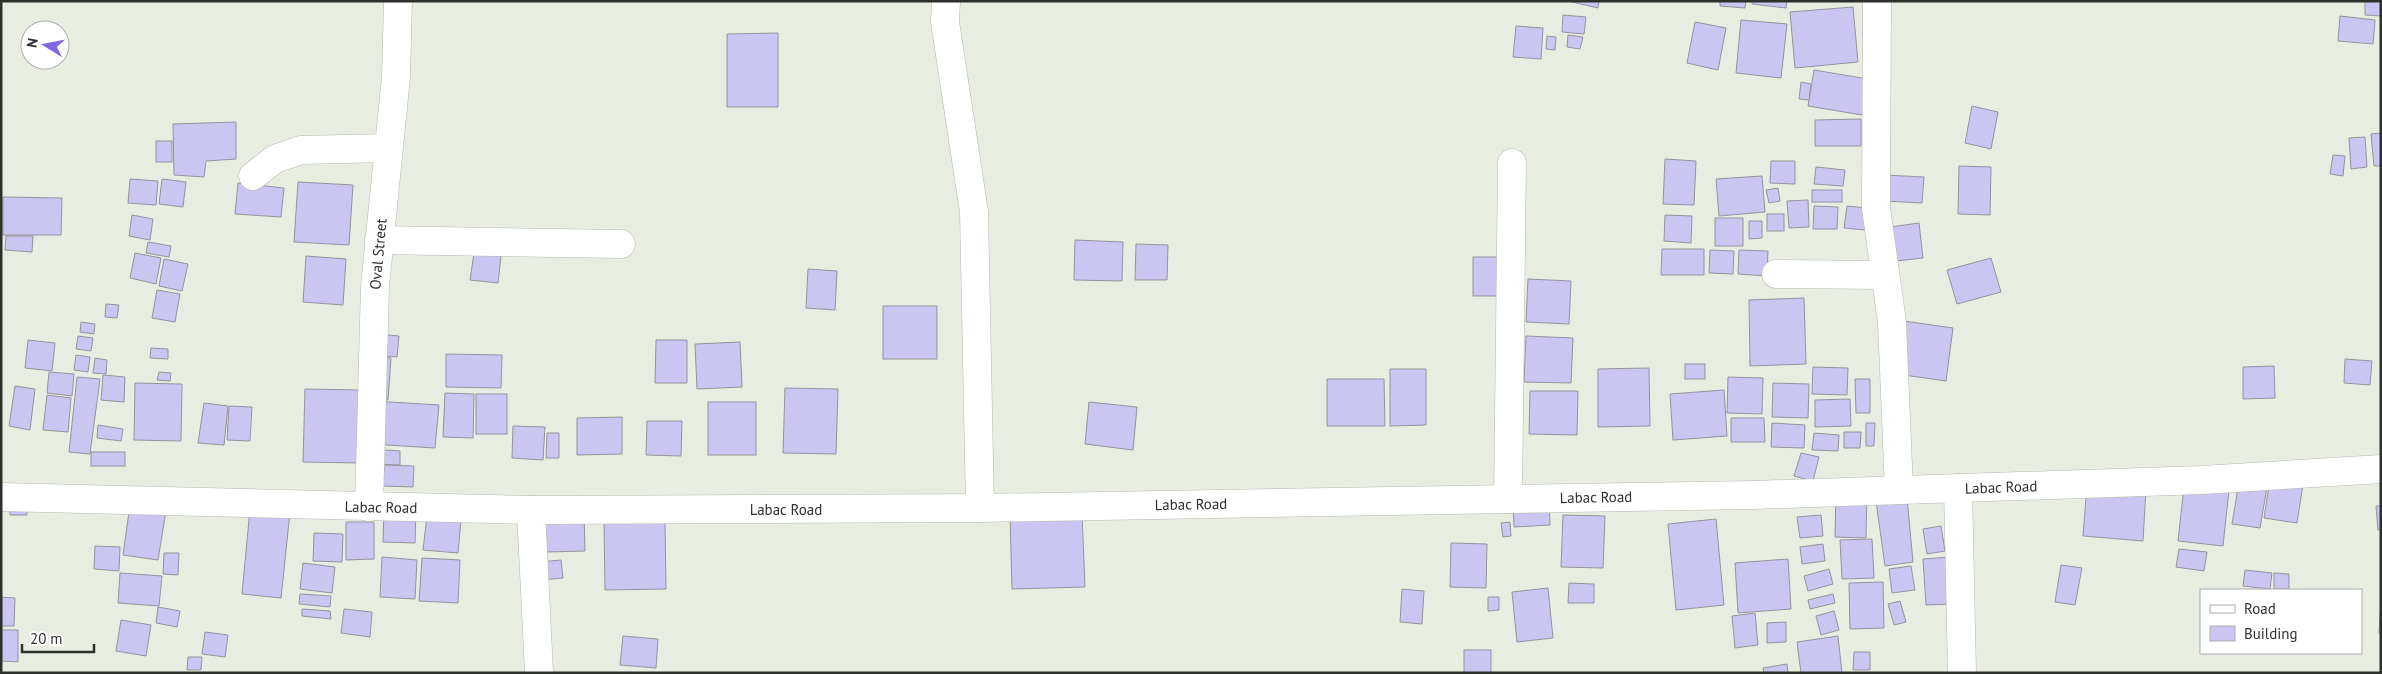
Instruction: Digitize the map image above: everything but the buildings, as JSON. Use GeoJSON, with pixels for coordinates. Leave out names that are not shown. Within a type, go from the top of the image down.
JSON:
{"type":"FeatureCollection","features":[{"type":"Feature","properties":{"kind":"street","name":"Oval Street"},"geometry":{"type":"LineString","coordinates":[[369,507],[375,286],[396,77],[398,1]]}},
{"type":"Feature","properties":{"kind":"street"},"geometry":{"type":"LineString","coordinates":[[946,1],[945,22],[974,212],[980,508]]}},
{"type":"Feature","properties":{"kind":"street"},"geometry":{"type":"LineString","coordinates":[[1877,1],[1876,208],[1892,322],[1899,490]]}},
{"type":"Feature","properties":{"kind":"street"},"geometry":{"type":"LineString","coordinates":[[253,176],[275,159],[301,150],[388,148]]}},
{"type":"Feature","properties":{"kind":"street"},"geometry":{"type":"LineString","coordinates":[[1508,499],[1512,163]]}},
{"type":"Feature","properties":{"kind":"street"},"geometry":{"type":"LineString","coordinates":[[379,240],[621,244]]}},
{"type":"Feature","properties":{"kind":"street"},"geometry":{"type":"LineString","coordinates":[[1776,274],[1885,275]]}},
{"type":"Feature","properties":{"kind":"street","name":"Labac Road"},"geometry":{"type":"LineString","coordinates":[[1,497],[531,510],[980,508],[1899,490],[2202,480],[2381,469]]}},
{"type":"Feature","properties":{"kind":"street"},"geometry":{"type":"LineString","coordinates":[[1958,488],[1962,673]]}},
{"type":"Feature","properties":{"kind":"street"},"geometry":{"type":"LineString","coordinates":[[531,510],[539,673]]}}]}
